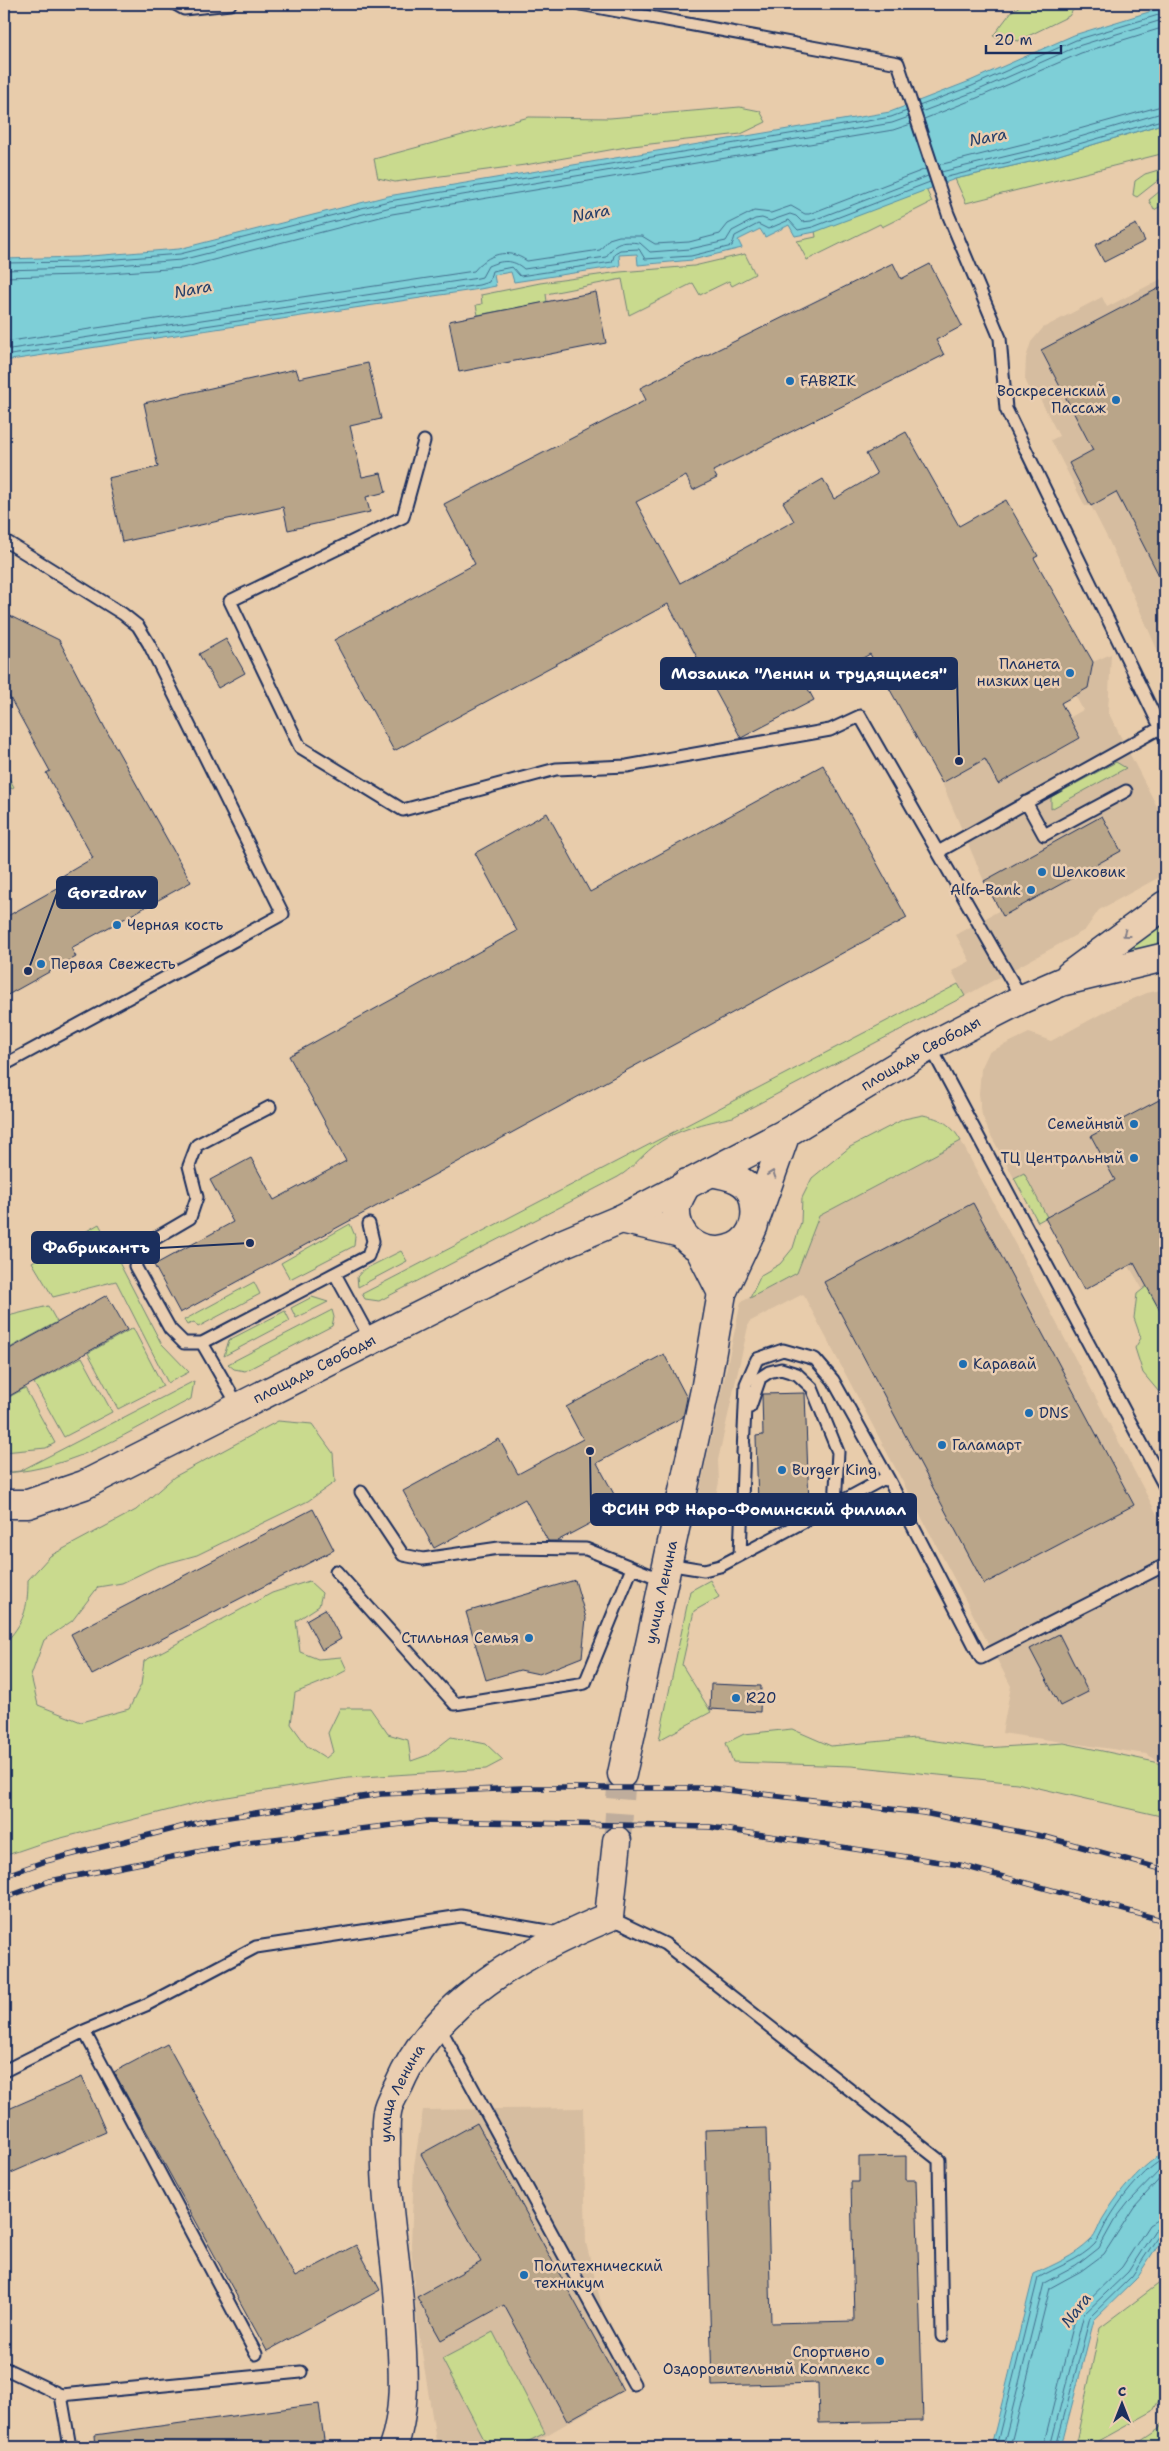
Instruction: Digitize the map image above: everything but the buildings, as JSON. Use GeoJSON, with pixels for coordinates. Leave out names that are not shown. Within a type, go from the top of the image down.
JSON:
{"type":"FeatureCollection","features":[{"type":"Feature","properties":{"kind":"main road","name":"площадь Свободы"},"geometry":{"type":"LineString","coordinates":[[1061,982],[1165,905]]}},
{"type":"Feature","properties":{"kind":"main road","name":"площадь Свободы"},"geometry":{"type":"LineString","coordinates":[[4,1504],[28,1504],[84,1485],[564,1243],[621,1220],[786,1133],[930,1046],[1022,1000],[1061,982],[1165,957]]}},
{"type":"Feature","properties":{"kind":"main road"},"geometry":{"type":"LineString","coordinates":[[621,1220],[726,1252],[752,1227],[786,1133]]}},
{"type":"Feature","properties":{"kind":"main road"},"geometry":{"type":"LineString","coordinates":[[722,1293],[691,1241],[676,1207],[698,1178],[734,1176],[752,1192],[752,1227]]}},
{"type":"Feature","properties":{"kind":"main road","name":"улица Ленина"},"geometry":{"type":"LineString","coordinates":[[622,1774],[706,1385],[722,1293],[752,1227]]}},
{"type":"Feature","properties":{"kind":"main road"},"geometry":{"type":"LineString","coordinates":[[609,1917],[617,1841]]}},
{"type":"Feature","properties":{"kind":"main road","name":"улица Ленина"},"geometry":{"type":"LineString","coordinates":[[393,2447],[400,2428],[403,2380],[398,2278],[386,2175],[387,2111],[410,2060],[438,2024],[496,1974],[567,1934],[609,1917]]}},
{"type":"Feature","properties":{"kind":"lane"},"geometry":{"type":"LineString","coordinates":[[175,4],[184,10],[230,4]]}},
{"type":"Feature","properties":{"kind":"lane"},"geometry":{"type":"LineString","coordinates":[[580,4],[898,63],[948,214],[1000,338],[1006,409],[1163,732],[1026,802],[938,852]]}},
{"type":"Feature","properties":{"kind":"lane"},"geometry":{"type":"LineString","coordinates":[[424,441],[403,517],[230,601],[300,747],[402,810],[556,769],[627,766],[646,763],[830,730],[860,716],[1022,1000]]}},
{"type":"Feature","properties":{"kind":"lane"},"geometry":{"type":"LineString","coordinates":[[4,540],[123,614],[138,626],[149,644],[283,914],[4,1065]]}},
{"type":"Feature","properties":{"kind":"lane"},"geometry":{"type":"LineString","coordinates":[[1026,802],[1044,836],[1126,791]]}},
{"type":"Feature","properties":{"kind":"lane"},"geometry":{"type":"LineString","coordinates":[[930,1046],[1165,1487]]}},
{"type":"Feature","properties":{"kind":"lane"},"geometry":{"type":"LineString","coordinates":[[270,1107],[197,1145],[189,1166],[197,1197],[190,1218],[144,1245],[135,1266],[170,1329],[184,1343],[202,1343],[335,1274],[368,1256],[373,1241],[369,1224]]}},
{"type":"Feature","properties":{"kind":"lane"},"geometry":{"type":"LineString","coordinates":[[335,1274],[371,1340]]}},
{"type":"Feature","properties":{"kind":"lane"},"geometry":{"type":"LineString","coordinates":[[202,1343],[239,1407]]}},
{"type":"Feature","properties":{"kind":"lane"},"geometry":{"type":"LineString","coordinates":[[740,1555],[746,1384],[757,1359],[783,1350],[815,1359],[833,1380],[887,1477],[981,1658],[1165,1565]]}},
{"type":"Feature","properties":{"kind":"lane"},"geometry":{"type":"LineString","coordinates":[[743,1453],[752,1399],[760,1378],[768,1372],[781,1368],[797,1374],[812,1388],[838,1452],[835,1505]]}},
{"type":"Feature","properties":{"kind":"lane"},"geometry":{"type":"LineString","coordinates":[[361,1492],[404,1554],[423,1559],[499,1548],[586,1549],[632,1568],[665,1572],[704,1570],[720,1566],[887,1477]]}},
{"type":"Feature","properties":{"kind":"lane"},"geometry":{"type":"LineString","coordinates":[[336,1571],[455,1704],[585,1682],[632,1568]]}},
{"type":"Feature","properties":{"kind":"lane"},"geometry":{"type":"LineString","coordinates":[[4,2071],[84,2031],[146,2005],[256,1947],[460,1916],[567,1934]]}},
{"type":"Feature","properties":{"kind":"lane"},"geometry":{"type":"LineString","coordinates":[[609,1917],[665,1944],[938,2160],[942,2336]]}},
{"type":"Feature","properties":{"kind":"lane"},"geometry":{"type":"LineString","coordinates":[[438,2024],[634,2384]]}},
{"type":"Feature","properties":{"kind":"lane"},"geometry":{"type":"LineString","coordinates":[[84,2031],[256,2354]]}},
{"type":"Feature","properties":{"kind":"lane"},"geometry":{"type":"LineString","coordinates":[[4,2368],[61,2395],[301,2372]]}},
{"type":"Feature","properties":{"kind":"lane"},"geometry":{"type":"LineString","coordinates":[[61,2395],[70,2447]]}},
{"type":"Feature","properties":{"kind":"shaded area","name":"Воскресенский Пассаж"},"geometry":{"type":"Polygon","coordinates":[[[1165,277],[1165,667],[1109,541],[1091,506],[1085,506],[1051,440],[1059,436],[1035,389],[1030,391],[1025,379],[1026,358],[1031,342],[1043,328],[1102,297],[1107,307],[1165,277]]]}},
{"type":"Feature","properties":{"kind":"shaded area"},"geometry":{"type":"Polygon","coordinates":[[[1111,654],[1108,712],[1165,822],[1165,874],[1099,910],[1085,930],[965,996],[952,971],[970,961],[956,935],[1000,910],[984,881],[942,783],[985,759],[999,784],[1080,738],[1069,718],[1083,710],[1075,695],[1088,687],[1093,662],[1111,654]]]}},
{"type":"Feature","properties":{"kind":"shaded area"},"geometry":{"type":"Polygon","coordinates":[[[1165,989],[1165,1372],[1142,1288],[1129,1266],[1084,1290],[1023,1173],[1014,1178],[989,1132],[982,1115],[979,1094],[981,1069],[989,1052],[1029,1033],[1051,1041],[1112,1008],[1147,993],[1165,989]]]}},
{"type":"Feature","properties":{"kind":"shaded area"},"geometry":{"type":"Polygon","coordinates":[[[961,1141],[1162,1524],[1165,1523],[1165,1764],[1146,1754],[1002,1733],[1011,1686],[803,1294],[749,1322],[718,1460],[719,1482],[714,1505],[697,1503],[741,1302],[797,1273],[819,1216],[961,1141]]]}},
{"type":"Feature","properties":{"kind":"shaded area"},"geometry":{"type":"Polygon","coordinates":[[[583,2108],[586,2243],[623,2391],[526,2447],[437,2447],[417,2322],[411,2245],[414,2166],[423,2110],[583,2108]]]}},
{"type":"Feature","properties":{"kind":"green space"},"geometry":{"type":"Polygon","coordinates":[[[1023,4],[1077,4],[1069,16],[1018,41],[993,36],[1012,11],[1023,4]]]}},
{"type":"Feature","properties":{"kind":"green space"},"geometry":{"type":"Polygon","coordinates":[[[740,107],[760,111],[766,122],[741,134],[632,146],[525,165],[395,182],[378,178],[374,159],[529,117],[610,118],[740,107]]]}},
{"type":"Feature","properties":{"kind":"green space"},"geometry":{"type":"Polygon","coordinates":[[[1165,123],[1165,153],[966,203],[955,179],[1052,157],[1165,123]]]}},
{"type":"Feature","properties":{"kind":"green space"},"geometry":{"type":"Polygon","coordinates":[[[1165,168],[1165,175],[1137,197],[1133,195],[1135,181],[1145,174],[1165,168]]]}},
{"type":"Feature","properties":{"kind":"green space"},"geometry":{"type":"Polygon","coordinates":[[[1165,187],[1165,204],[1154,210],[1149,200],[1165,187]]]}},
{"type":"Feature","properties":{"kind":"green space"},"geometry":{"type":"Polygon","coordinates":[[[926,189],[932,202],[882,227],[880,224],[807,260],[797,241],[816,237],[815,231],[926,189]]]}},
{"type":"Feature","properties":{"kind":"green space"},"geometry":{"type":"Polygon","coordinates":[[[745,254],[755,274],[732,286],[729,281],[700,295],[693,283],[629,315],[622,279],[546,294],[547,302],[478,315],[476,305],[482,304],[481,295],[540,283],[620,272],[694,266],[745,254]]]}},
{"type":"Feature","properties":{"kind":"green space"},"geometry":{"type":"Polygon","coordinates":[[[1116,762],[1126,768],[1051,809],[1051,797],[1116,762]]]}},
{"type":"Feature","properties":{"kind":"green space"},"geometry":{"type":"Polygon","coordinates":[[[4,769],[14,787],[4,792],[4,769]]]}},
{"type":"Feature","properties":{"kind":"green space"},"geometry":{"type":"Polygon","coordinates":[[[1159,918],[1165,940],[1165,951],[1095,966],[1159,918]]]}},
{"type":"Feature","properties":{"kind":"green space"},"geometry":{"type":"Polygon","coordinates":[[[958,984],[965,996],[733,1117],[701,1124],[671,1136],[653,1147],[618,1177],[379,1301],[365,1299],[362,1294],[958,984]]]}},
{"type":"Feature","properties":{"kind":"green space"},"geometry":{"type":"Polygon","coordinates":[[[923,1115],[936,1118],[945,1123],[954,1130],[961,1141],[819,1216],[797,1273],[750,1298],[761,1275],[780,1264],[793,1248],[801,1222],[802,1198],[812,1178],[850,1147],[904,1119],[923,1115]]]}},
{"type":"Feature","properties":{"kind":"green space"},"geometry":{"type":"Polygon","coordinates":[[[1024,1173],[1047,1217],[1038,1222],[1014,1178],[1024,1173]]]}},
{"type":"Feature","properties":{"kind":"green space"},"geometry":{"type":"Polygon","coordinates":[[[99,1224],[161,1343],[189,1372],[168,1383],[116,1281],[53,1297],[32,1262],[99,1224]]]}},
{"type":"Feature","properties":{"kind":"green space"},"geometry":{"type":"Polygon","coordinates":[[[350,1224],[355,1236],[354,1246],[290,1279],[281,1263],[350,1224]]]}},
{"type":"Feature","properties":{"kind":"green space"},"geometry":{"type":"Polygon","coordinates":[[[401,1251],[407,1261],[358,1287],[357,1277],[363,1270],[401,1251]]]}},
{"type":"Feature","properties":{"kind":"green space"},"geometry":{"type":"Polygon","coordinates":[[[254,1282],[260,1294],[198,1327],[194,1322],[187,1325],[184,1320],[254,1282]]]}},
{"type":"Feature","properties":{"kind":"green space"},"geometry":{"type":"Polygon","coordinates":[[[1147,1286],[1163,1296],[1165,1302],[1165,1403],[1164,1398],[1143,1373],[1135,1348],[1141,1338],[1134,1318],[1137,1294],[1147,1286]]]}},
{"type":"Feature","properties":{"kind":"green space"},"geometry":{"type":"Polygon","coordinates":[[[312,1297],[328,1302],[296,1318],[291,1308],[312,1297]]]}},
{"type":"Feature","properties":{"kind":"green space"},"geometry":{"type":"Polygon","coordinates":[[[48,1306],[57,1322],[4,1351],[4,1317],[48,1306]]]}},
{"type":"Feature","properties":{"kind":"green space"},"geometry":{"type":"Polygon","coordinates":[[[332,1310],[334,1317],[332,1326],[245,1371],[234,1369],[228,1364],[332,1310]]]}},
{"type":"Feature","properties":{"kind":"green space"},"geometry":{"type":"Polygon","coordinates":[[[285,1311],[290,1321],[224,1356],[229,1340],[285,1311]]]}},
{"type":"Feature","properties":{"kind":"green space"},"geometry":{"type":"Polygon","coordinates":[[[133,1328],[163,1386],[118,1409],[88,1353],[133,1328]]]}},
{"type":"Feature","properties":{"kind":"green space"},"geometry":{"type":"Polygon","coordinates":[[[82,1357],[112,1412],[64,1437],[34,1383],[82,1357]]]}},
{"type":"Feature","properties":{"kind":"green space"},"geometry":{"type":"Polygon","coordinates":[[[194,1381],[191,1399],[124,1435],[78,1456],[55,1464],[30,1470],[4,1473],[20,1471],[194,1381]]]}},
{"type":"Feature","properties":{"kind":"green space"},"geometry":{"type":"Polygon","coordinates":[[[25,1388],[55,1443],[46,1448],[4,1452],[4,1400],[25,1388]]]}},
{"type":"Feature","properties":{"kind":"green space"},"geometry":{"type":"Polygon","coordinates":[[[278,1421],[312,1424],[333,1453],[335,1482],[308,1501],[197,1555],[157,1566],[122,1583],[98,1587],[72,1621],[44,1640],[31,1676],[38,1705],[81,1722],[129,1709],[141,1685],[144,1661],[272,1593],[309,1581],[322,1593],[319,1606],[296,1621],[300,1652],[318,1659],[341,1657],[347,1670],[295,1693],[291,1724],[307,1746],[326,1758],[333,1752],[328,1733],[340,1708],[370,1708],[388,1734],[408,1740],[411,1761],[428,1755],[451,1737],[486,1744],[503,1760],[486,1769],[348,1778],[208,1800],[42,1843],[4,1856],[4,1644],[16,1629],[26,1607],[28,1580],[50,1556],[136,1510],[174,1477],[278,1421]]]}},
{"type":"Feature","properties":{"kind":"green space"},"geometry":{"type":"Polygon","coordinates":[[[710,1580],[719,1597],[694,1611],[682,1665],[711,1712],[659,1740],[690,1591],[710,1580]]]}},
{"type":"Feature","properties":{"kind":"green space"},"geometry":{"type":"Polygon","coordinates":[[[792,1729],[831,1746],[915,1738],[985,1748],[1064,1743],[1155,1762],[1165,1766],[1165,1817],[1017,1783],[851,1766],[733,1762],[726,1743],[744,1734],[792,1729]]]}},
{"type":"Feature","properties":{"kind":"green space"},"geometry":{"type":"Polygon","coordinates":[[[1165,2279],[1165,2389],[1153,2411],[1088,2447],[1075,2447],[1100,2328],[1165,2279]]]}},
{"type":"Feature","properties":{"kind":"green space"},"geometry":{"type":"Polygon","coordinates":[[[493,2332],[545,2433],[517,2447],[488,2447],[442,2359],[493,2332]]]}},
{"type":"Feature","properties":{"kind":"green space"},"geometry":{"type":"Polygon","coordinates":[[[1165,2420],[1165,2447],[1132,2447],[1159,2429],[1165,2420]]]}},
{"type":"Feature","properties":{"kind":"water","name":"Nara"},"geometry":{"type":"Polygon","coordinates":[[[1165,7],[1165,123],[1052,157],[955,179],[815,232],[795,236],[789,225],[765,237],[760,229],[738,240],[742,248],[692,260],[638,265],[637,254],[619,255],[620,266],[514,282],[511,272],[494,275],[496,286],[480,289],[4,361],[4,259],[78,257],[179,249],[388,196],[890,112],[970,81],[1074,35],[1165,7]]]}},
{"type":"Feature","properties":{"kind":"water","name":"Nara"},"geometry":{"type":"Polygon","coordinates":[[[1165,2152],[1165,2234],[1136,2279],[1094,2320],[1061,2447],[991,2447],[1034,2274],[1071,2256],[1090,2241],[1124,2188],[1148,2164],[1165,2152]]]}},
{"type":"Feature","properties":{"kind":"tunnel"},"geometry":{"type":"LineString","coordinates":[[617,1841],[622,1774]]}},
{"type":"Feature","properties":{"kind":"railway"},"geometry":{"type":"LineString","coordinates":[[4,1876],[46,1861],[209,1820],[381,1794],[522,1788],[710,1788],[924,1813],[1046,1837],[1165,1870]]}},
{"type":"Feature","properties":{"kind":"railway"},"geometry":{"type":"LineString","coordinates":[[4,1898],[50,1881],[248,1842],[428,1821],[710,1827],[960,1865],[1165,1921]]}},
{"type":"Feature","properties":{"kind":"place","name":"FABRIK"},"geometry":{"type":"Point","coordinates":[790,381]}},
{"type":"Feature","properties":{"kind":"place","name":"Воскресенский Пассаж"},"geometry":{"type":"Point","coordinates":[1116,400]}},
{"type":"Feature","properties":{"kind":"place","name":"Планета низких цен"},"geometry":{"type":"Point","coordinates":[1070,673]}},
{"type":"Feature","properties":{"kind":"place","name":"Мозаика \"Ленин и трудящиеся\""},"geometry":{"type":"Point","coordinates":[959,761]}},
{"type":"Feature","properties":{"kind":"place","name":"Шелковик"},"geometry":{"type":"Point","coordinates":[1042,872]}},
{"type":"Feature","properties":{"kind":"place","name":"Alfa-Bank"},"geometry":{"type":"Point","coordinates":[1031,890]}},
{"type":"Feature","properties":{"kind":"place","name":"Черная кость"},"geometry":{"type":"Point","coordinates":[117,925]}},
{"type":"Feature","properties":{"kind":"place","name":"Первая Свежесть"},"geometry":{"type":"Point","coordinates":[41,964]}},
{"type":"Feature","properties":{"kind":"place","name":"Gorzdrav"},"geometry":{"type":"Point","coordinates":[28,971]}},
{"type":"Feature","properties":{"kind":"place","name":"Семейный"},"geometry":{"type":"Point","coordinates":[1134,1124]}},
{"type":"Feature","properties":{"kind":"place","name":"ТЦ Центральный"},"geometry":{"type":"Point","coordinates":[1134,1158]}},
{"type":"Feature","properties":{"kind":"place","name":"Фабрикантъ"},"geometry":{"type":"Point","coordinates":[250,1243]}},
{"type":"Feature","properties":{"kind":"place","name":"Каравай"},"geometry":{"type":"Point","coordinates":[963,1364]}},
{"type":"Feature","properties":{"kind":"place","name":"DNS"},"geometry":{"type":"Point","coordinates":[1029,1413]}},
{"type":"Feature","properties":{"kind":"place","name":"Галамарт"},"geometry":{"type":"Point","coordinates":[942,1445]}},
{"type":"Feature","properties":{"kind":"place","name":"ФСИН РФ Наро-Фоминский филиал"},"geometry":{"type":"Point","coordinates":[590,1451]}},
{"type":"Feature","properties":{"kind":"place","name":"Burger King"},"geometry":{"type":"Point","coordinates":[782,1470]}},
{"type":"Feature","properties":{"kind":"place","name":"Стильная Семья"},"geometry":{"type":"Point","coordinates":[529,1638]}},
{"type":"Feature","properties":{"kind":"place","name":"R20"},"geometry":{"type":"Point","coordinates":[736,1698]}},
{"type":"Feature","properties":{"kind":"place","name":"Политехнический техникум"},"geometry":{"type":"Point","coordinates":[524,2275]}},
{"type":"Feature","properties":{"kind":"place","name":"Спортивно Оздоровительный Комплекс"},"geometry":{"type":"Point","coordinates":[880,2361]}}]}
